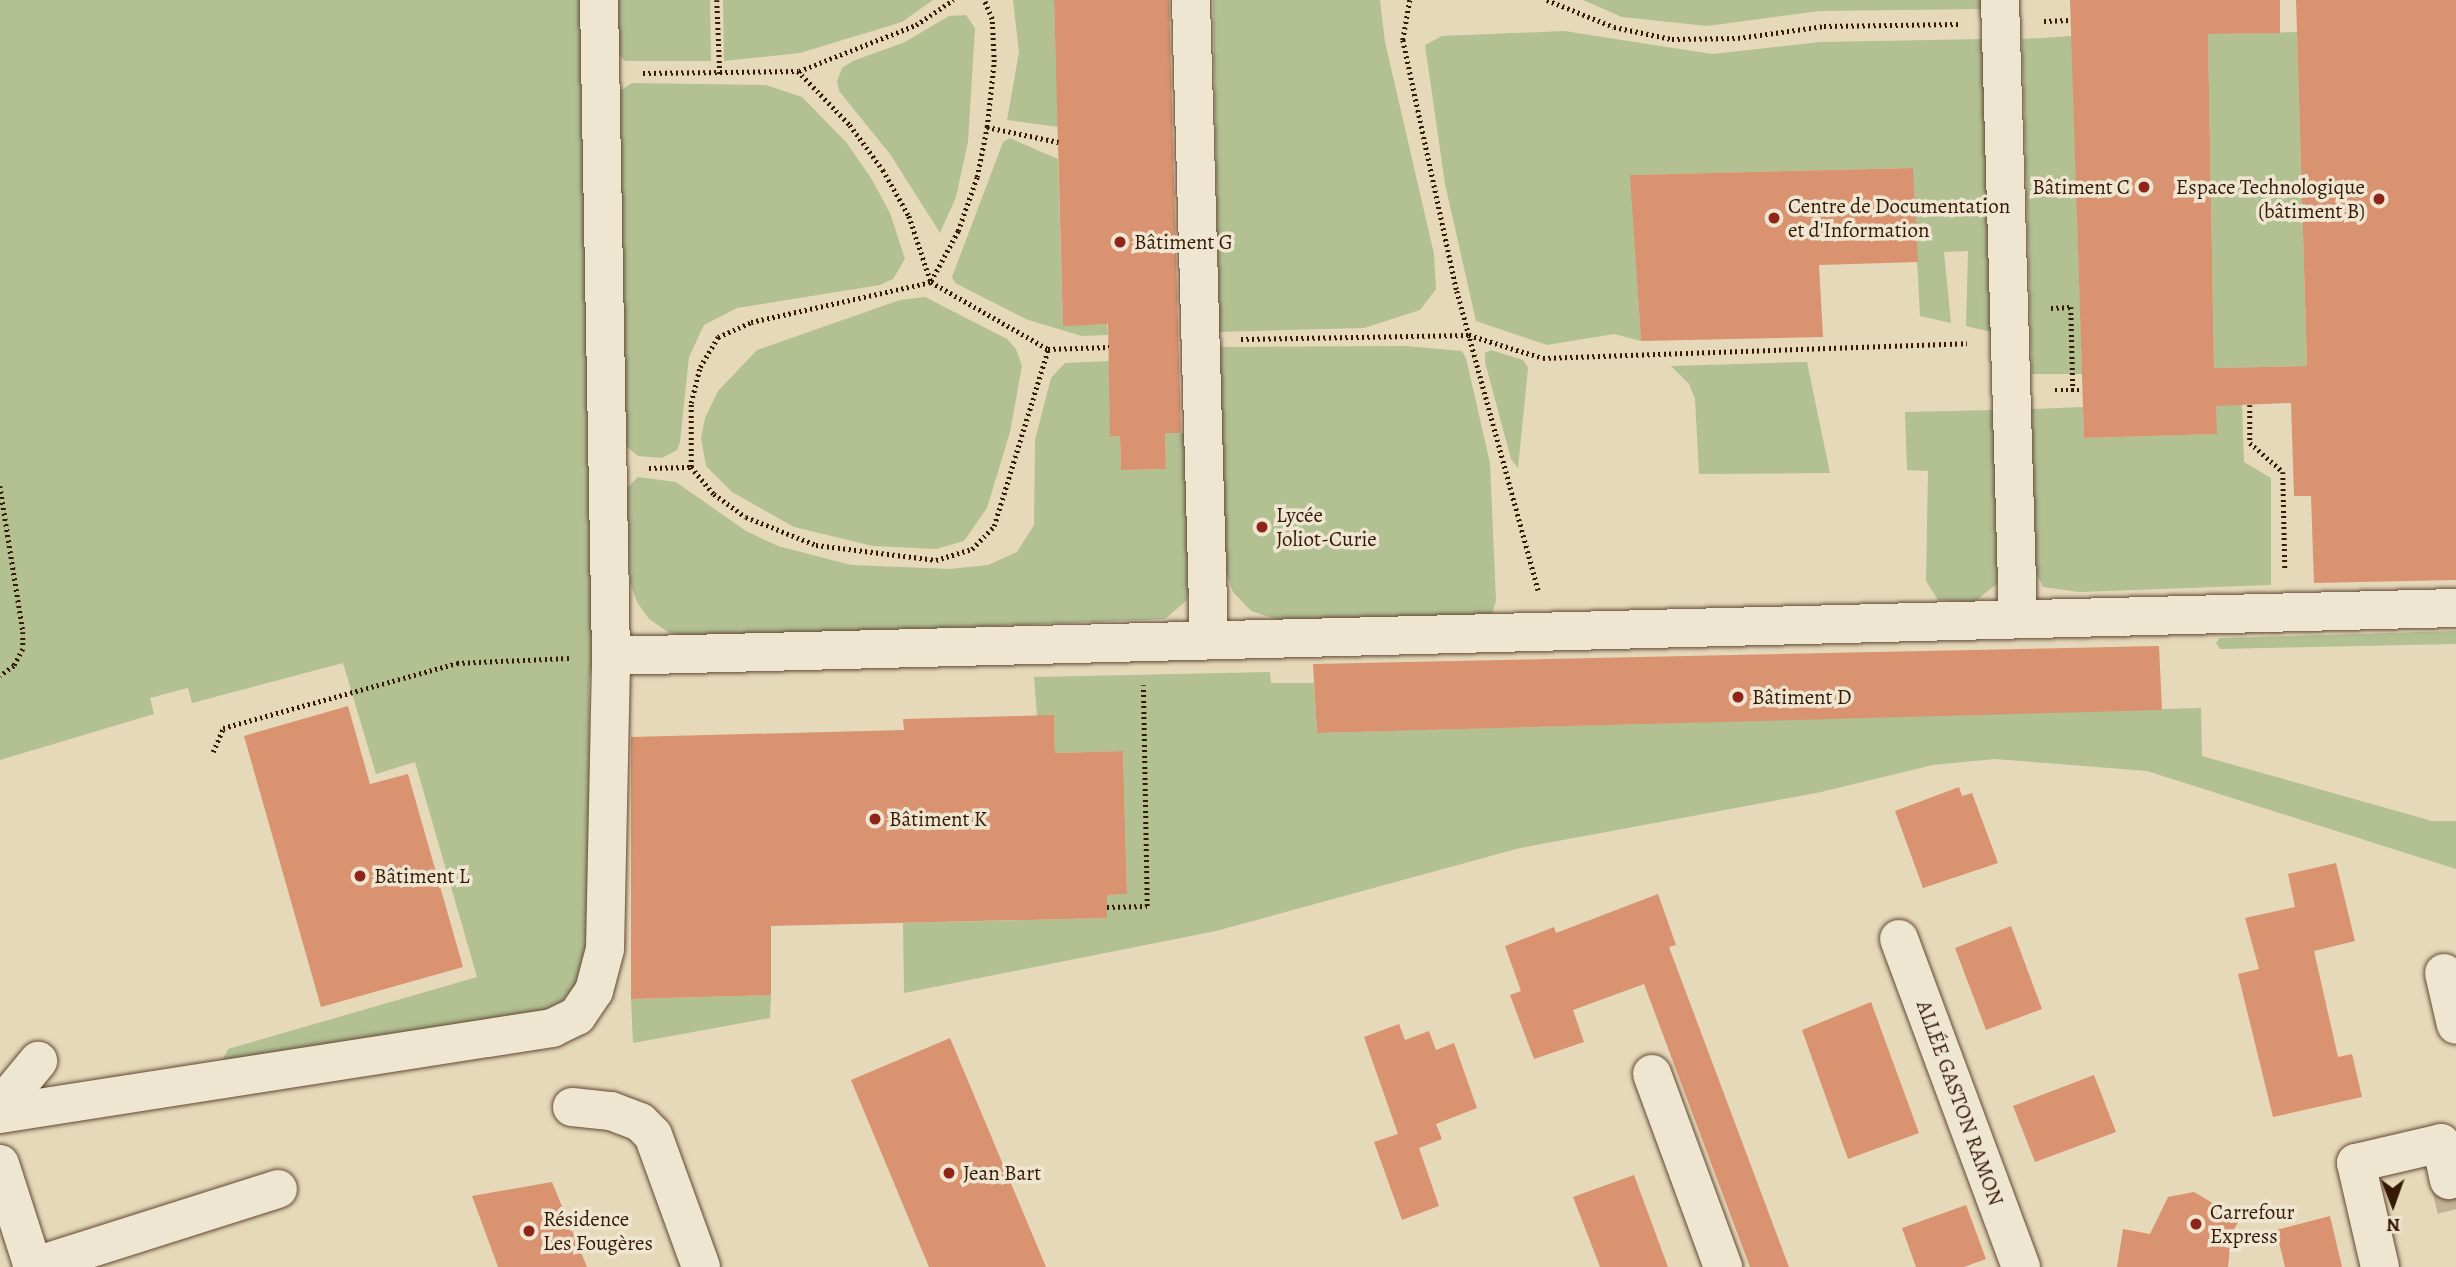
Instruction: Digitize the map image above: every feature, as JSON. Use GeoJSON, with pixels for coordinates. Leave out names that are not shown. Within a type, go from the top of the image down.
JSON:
{"type":"FeatureCollection","features":[{"type":"Feature","properties":{"kind":"street"},"geometry":{"type":"LineString","coordinates":[[0,1114],[542,1030],[577,1016],[594,991],[605,949],[596,657],[607,468],[598,0]]}},
{"type":"Feature","properties":{"kind":"street"},"geometry":{"type":"LineString","coordinates":[[1191,0],[1209,640]]}},
{"type":"Feature","properties":{"kind":"street"},"geometry":{"type":"LineString","coordinates":[[2000,12],[2018,620]]}},
{"type":"Feature","properties":{"kind":"street"},"geometry":{"type":"LineString","coordinates":[[596,657],[2456,608]]}},
{"type":"Feature","properties":{"kind":"street","name":"ALLÉE GASTON RAMON"},"geometry":{"type":"LineString","coordinates":[[1899,939],[2021,1267]]}},
{"type":"Feature","properties":{"kind":"street"},"geometry":{"type":"LineString","coordinates":[[2444,973],[2456,1026]]}},
{"type":"Feature","properties":{"kind":"street"},"geometry":{"type":"LineString","coordinates":[[0,1107],[38,1061]]}},
{"type":"Feature","properties":{"kind":"street"},"geometry":{"type":"LineString","coordinates":[[1652,1074],[1723,1267]]}},
{"type":"Feature","properties":{"kind":"street"},"geometry":{"type":"LineString","coordinates":[[572,1107],[611,1111],[640,1122],[653,1135],[701,1267]]}},
{"type":"Feature","properties":{"kind":"street"},"geometry":{"type":"LineString","coordinates":[[2380,1267],[2356,1163],[2441,1143],[2449,1180]]}},
{"type":"Feature","properties":{"kind":"street"},"geometry":{"type":"LineString","coordinates":[[0,1164],[32,1267],[278,1189]]}},
{"type":"Feature","properties":{"kind":"path"},"geometry":{"type":"LineString","coordinates":[[718,0],[720,74]]}},
{"type":"Feature","properties":{"kind":"path"},"geometry":{"type":"LineString","coordinates":[[600,72],[720,74],[798,71],[915,25],[953,0]]}},
{"type":"Feature","properties":{"kind":"path"},"geometry":{"type":"LineString","coordinates":[[931,282],[962,220],[987,127],[994,62],[992,19],[984,0]]}},
{"type":"Feature","properties":{"kind":"path"},"geometry":{"type":"LineString","coordinates":[[1410,0],[1403,40],[1469,335],[1549,631]]}},
{"type":"Feature","properties":{"kind":"path"},"geometry":{"type":"LineString","coordinates":[[1547,0],[1615,27],[1672,39],[1738,38],[1824,26],[2000,12],[2071,20]]}},
{"type":"Feature","properties":{"kind":"path"},"geometry":{"type":"LineString","coordinates":[[798,71],[850,125],[883,170],[909,216],[931,282],[1048,349],[1109,347]]}},
{"type":"Feature","properties":{"kind":"path"},"geometry":{"type":"LineString","coordinates":[[987,127],[1058,142]]}},
{"type":"Feature","properties":{"kind":"path"},"geometry":{"type":"LineString","coordinates":[[931,282],[751,322],[718,337],[700,367],[691,403],[691,467],[714,494],[746,517],[816,545],[936,560],[972,549],[994,526],[1004,504],[1021,430],[1048,349]]}},
{"type":"Feature","properties":{"kind":"path"},"geometry":{"type":"LineString","coordinates":[[2052,321],[2051,307],[2071,306],[2073,390]]}},
{"type":"Feature","properties":{"kind":"path"},"geometry":{"type":"LineString","coordinates":[[1201,338],[1469,335],[1543,358],[2010,342]]}},
{"type":"Feature","properties":{"kind":"path"},"geometry":{"type":"LineString","coordinates":[[2053,377],[2054,390],[2082,390]]}},
{"type":"Feature","properties":{"kind":"path"},"geometry":{"type":"LineString","coordinates":[[2250,405],[2250,443],[2283,472],[2286,612]]}},
{"type":"Feature","properties":{"kind":"path"},"geometry":{"type":"LineString","coordinates":[[607,468],[691,467]]}},
{"type":"Feature","properties":{"kind":"path"},"geometry":{"type":"LineString","coordinates":[[0,485],[23,640],[14,666],[0,676]]}},
{"type":"Feature","properties":{"kind":"path"},"geometry":{"type":"LineString","coordinates":[[1107,907],[1147,906],[1142,642]]}},
{"type":"Feature","properties":{"kind":"path"},"geometry":{"type":"LineString","coordinates":[[214,752],[223,728],[457,663],[596,657]]}},
{"type":"Feature","properties":{"kind":"green space"},"geometry":{"type":"Polygon","coordinates":[[[0,0],[587,0],[603,624],[589,679],[591,949],[574,988],[553,1010],[221,1063],[228,1049],[477,977],[415,762],[376,774],[343,663],[192,703],[188,688],[150,698],[154,714],[0,760],[0,0]]]}},
{"type":"Feature","properties":{"kind":"green space"},"geometry":{"type":"Polygon","coordinates":[[[616,0],[710,0],[711,61],[625,61],[619,55],[616,0]]]}},
{"type":"Feature","properties":{"kind":"green space"},"geometry":{"type":"Polygon","coordinates":[[[723,0],[933,0],[902,22],[800,53],[724,61],[723,0]]]}},
{"type":"Feature","properties":{"kind":"green space"},"geometry":{"type":"Polygon","coordinates":[[[1013,0],[1054,0],[1058,127],[1007,120],[1019,52],[1013,0]]]}},
{"type":"Feature","properties":{"kind":"green space"},"geometry":{"type":"Polygon","coordinates":[[[1213,0],[1380,0],[1385,42],[1434,254],[1436,289],[1420,310],[1364,328],[1219,332],[1213,0]]]}},
{"type":"Feature","properties":{"kind":"green space"},"geometry":{"type":"Polygon","coordinates":[[[1583,0],[1986,0],[1986,9],[1820,11],[1707,26],[1622,17],[1583,0]]]}},
{"type":"Feature","properties":{"kind":"green space"},"geometry":{"type":"Polygon","coordinates":[[[966,15],[975,28],[968,142],[956,197],[940,233],[890,154],[839,91],[837,81],[842,68],[853,61],[905,42],[949,16],[966,15]]]}},
{"type":"Feature","properties":{"kind":"green space"},"geometry":{"type":"Polygon","coordinates":[[[1564,31],[1712,54],[1820,42],[1986,39],[1995,333],[1966,326],[1968,251],[1944,252],[1951,323],[1920,316],[1912,168],[1631,175],[1641,341],[1614,334],[1547,345],[1476,321],[1445,184],[1425,45],[1442,36],[1564,31]]]}},
{"type":"Feature","properties":{"kind":"green space"},"geometry":{"type":"Polygon","coordinates":[[[2297,32],[2307,366],[2214,368],[2208,34],[2297,32]]]}},
{"type":"Feature","properties":{"kind":"green space"},"geometry":{"type":"Polygon","coordinates":[[[2072,36],[2082,374],[2032,374],[2022,39],[2072,36]]]}},
{"type":"Feature","properties":{"kind":"green space"},"geometry":{"type":"Polygon","coordinates":[[[632,83],[766,85],[802,97],[846,142],[871,178],[890,213],[905,259],[893,279],[880,285],[737,308],[704,325],[689,357],[680,442],[677,450],[662,458],[638,456],[625,445],[617,93],[632,83]]]}},
{"type":"Feature","properties":{"kind":"green space"},"geometry":{"type":"Polygon","coordinates":[[[1010,138],[1058,159],[1063,325],[1107,324],[1108,335],[1082,336],[1028,320],[955,283],[952,277],[1003,142],[1010,138]]]}},
{"type":"Feature","properties":{"kind":"green space"},"geometry":{"type":"Polygon","coordinates":[[[925,297],[1007,339],[1016,349],[1022,366],[1010,432],[987,508],[964,541],[936,549],[873,546],[794,527],[732,492],[706,466],[701,438],[705,418],[718,391],[757,350],[900,300],[925,297]]]}},
{"type":"Feature","properties":{"kind":"green space"},"geometry":{"type":"Polygon","coordinates":[[[1405,346],[1462,351],[1466,358],[1490,463],[1496,601],[1492,613],[1483,617],[1279,620],[1251,611],[1233,592],[1224,567],[1219,347],[1405,346]]]}},
{"type":"Feature","properties":{"kind":"green space"},"geometry":{"type":"Polygon","coordinates":[[[1491,350],[1523,360],[1528,368],[1518,468],[1511,459],[1485,362],[1485,353],[1491,350]]]}},
{"type":"Feature","properties":{"kind":"green space"},"geometry":{"type":"Polygon","coordinates":[[[1109,361],[1111,437],[1120,436],[1121,470],[1166,469],[1165,433],[1184,433],[1190,581],[1187,600],[1165,619],[695,638],[668,632],[649,619],[637,602],[630,583],[626,489],[638,477],[676,482],[746,531],[778,546],[851,565],[950,569],[988,565],[1017,552],[1034,525],[1035,440],[1051,378],[1065,363],[1109,361]]]}},
{"type":"Feature","properties":{"kind":"green space"},"geometry":{"type":"Polygon","coordinates":[[[1807,362],[1830,473],[1699,474],[1695,399],[1689,384],[1671,366],[1807,362]]]}},
{"type":"Feature","properties":{"kind":"green space"},"geometry":{"type":"Polygon","coordinates":[[[2216,405],[2242,405],[2244,462],[2271,478],[2271,585],[2079,592],[2043,587],[2036,572],[2031,409],[2083,407],[2084,438],[2216,434],[2216,405]]]}},
{"type":"Feature","properties":{"kind":"green space"},"geometry":{"type":"Polygon","coordinates":[[[1996,410],[1998,583],[1974,602],[1938,600],[1926,581],[1928,471],[1907,470],[1905,412],[1996,410]]]}},
{"type":"Feature","properties":{"kind":"green space"},"geometry":{"type":"Polygon","coordinates":[[[2456,631],[2456,644],[2220,649],[2216,643],[2220,638],[2456,631]]]}},
{"type":"Feature","properties":{"kind":"green space"},"geometry":{"type":"Polygon","coordinates":[[[1270,672],[1271,683],[1314,683],[1317,733],[2201,708],[2202,756],[2432,821],[2456,821],[2456,869],[2147,771],[1995,759],[1933,765],[1821,792],[1520,848],[1216,931],[904,993],[903,923],[1107,918],[1107,895],[1127,894],[1123,751],[1055,753],[1054,716],[1037,716],[1034,677],[1270,672]]]}},
{"type":"Feature","properties":{"kind":"green space"},"geometry":{"type":"Polygon","coordinates":[[[771,995],[770,1018],[633,1043],[631,999],[771,995]]]}},
{"type":"Feature","properties":{"kind":"building","name":"Bâtiment G"},"geometry":{"type":"Polygon","coordinates":[[[1054,0],[1169,0],[1181,433],[1165,433],[1166,469],[1121,470],[1120,436],[1110,437],[1108,324],[1063,326],[1054,0]]]}},
{"type":"Feature","properties":{"kind":"building"},"geometry":{"type":"Polygon","coordinates":[[[2070,0],[2280,0],[2280,33],[2208,34],[2214,368],[2307,366],[2296,0],[2456,0],[2456,580],[2314,583],[2311,496],[2294,496],[2291,403],[2216,406],[2217,434],[2084,438],[2070,0]]]}},
{"type":"Feature","properties":{"kind":"building","name":"Centre de Documentation et d'Information"},"geometry":{"type":"Polygon","coordinates":[[[1913,168],[1918,262],[1819,265],[1823,337],[1641,341],[1630,175],[1913,168]]]}},
{"type":"Feature","properties":{"kind":"building","name":"Bâtiment D"},"geometry":{"type":"Polygon","coordinates":[[[2159,646],[2162,710],[1317,733],[1313,664],[2159,646]]]}},
{"type":"Feature","properties":{"kind":"building","name":"Bâtiment L"},"geometry":{"type":"Polygon","coordinates":[[[348,706],[370,784],[408,774],[463,967],[321,1007],[244,736],[348,706]]]}},
{"type":"Feature","properties":{"kind":"building","name":"Bâtiment K"},"geometry":{"type":"Polygon","coordinates":[[[1054,715],[1055,753],[1123,751],[1127,894],[1107,895],[1107,918],[771,926],[771,995],[631,999],[631,737],[904,730],[903,719],[1054,715]]]}},
{"type":"Feature","properties":{"kind":"building"},"geometry":{"type":"Polygon","coordinates":[[[1959,787],[1962,796],[1972,793],[1998,863],[1923,888],[1895,811],[1959,787]]]}},
{"type":"Feature","properties":{"kind":"building"},"geometry":{"type":"Polygon","coordinates":[[[2336,863],[2355,941],[2314,951],[2338,1057],[2352,1054],[2362,1097],[2273,1117],[2238,974],[2259,969],[2245,918],[2295,907],[2288,874],[2336,863]]]}},
{"type":"Feature","properties":{"kind":"building"},"geometry":{"type":"Polygon","coordinates":[[[1658,894],[1676,945],[1669,947],[1789,1267],[1750,1267],[1644,984],[1573,1010],[1584,1042],[1534,1059],[1510,995],[1521,991],[1505,946],[1554,927],[1556,933],[1658,894]]]}},
{"type":"Feature","properties":{"kind":"building"},"geometry":{"type":"Polygon","coordinates":[[[2011,926],[2042,1009],[1986,1030],[1955,948],[2011,926]]]}},
{"type":"Feature","properties":{"kind":"building"},"geometry":{"type":"Polygon","coordinates":[[[1871,1002],[1919,1133],[1848,1159],[1802,1030],[1871,1002]]]}},
{"type":"Feature","properties":{"kind":"building"},"geometry":{"type":"Polygon","coordinates":[[[1399,1024],[1405,1040],[1429,1031],[1436,1050],[1454,1043],[1477,1108],[1436,1124],[1442,1139],[1419,1148],[1439,1206],[1402,1220],[1374,1142],[1398,1134],[1364,1037],[1399,1024]]]}},
{"type":"Feature","properties":{"kind":"building","name":"Jean Bart"},"geometry":{"type":"Polygon","coordinates":[[[950,1038],[1046,1267],[929,1267],[851,1080],[950,1038]]]}},
{"type":"Feature","properties":{"kind":"building"},"geometry":{"type":"Polygon","coordinates":[[[2094,1075],[2116,1132],[2035,1162],[2013,1106],[2094,1075]]]}},
{"type":"Feature","properties":{"kind":"building"},"geometry":{"type":"Polygon","coordinates":[[[1634,1175],[1668,1267],[1600,1267],[1573,1197],[1634,1175]]]}},
{"type":"Feature","properties":{"kind":"building","name":"Résidence Les Fougères"},"geometry":{"type":"Polygon","coordinates":[[[552,1182],[587,1267],[498,1267],[472,1196],[552,1182]]]}},
{"type":"Feature","properties":{"kind":"building","name":"Carrefour Express"},"geometry":{"type":"Polygon","coordinates":[[[2194,1192],[2240,1219],[2224,1247],[2230,1248],[2228,1267],[2117,1267],[2123,1229],[2150,1234],[2168,1197],[2194,1192]]]}},
{"type":"Feature","properties":{"kind":"building"},"geometry":{"type":"Polygon","coordinates":[[[1966,1205],[1986,1259],[1964,1267],[1916,1267],[1902,1228],[1966,1205]]]}},
{"type":"Feature","properties":{"kind":"building"},"geometry":{"type":"Polygon","coordinates":[[[2330,1216],[2342,1267],[2285,1267],[2276,1230],[2330,1216]]]}},
{"type":"Feature","properties":{"kind":"tunnel"},"geometry":{"type":"LineString","coordinates":[[2449,1180],[2456,1209]]}},
{"type":"Feature","properties":{"kind":"place","name":"Bâtiment C"},"geometry":{"type":"Point","coordinates":[2144,187]}},
{"type":"Feature","properties":{"kind":"place","name":"Espace Technologique (bâtiment B)"},"geometry":{"type":"Point","coordinates":[2379,199]}},
{"type":"Feature","properties":{"kind":"place","name":"Centre de Documentation et d'Information"},"geometry":{"type":"Point","coordinates":[1774,218]}},
{"type":"Feature","properties":{"kind":"place","name":"Bâtiment G"},"geometry":{"type":"Point","coordinates":[1120,242]}},
{"type":"Feature","properties":{"kind":"place","name":"Lycée Joliot-Curie"},"geometry":{"type":"Point","coordinates":[1262,527]}},
{"type":"Feature","properties":{"kind":"place","name":"Bâtiment D"},"geometry":{"type":"Point","coordinates":[1738,697]}},
{"type":"Feature","properties":{"kind":"place","name":"Bâtiment K"},"geometry":{"type":"Point","coordinates":[875,819]}},
{"type":"Feature","properties":{"kind":"place","name":"Bâtiment L"},"geometry":{"type":"Point","coordinates":[360,876]}},
{"type":"Feature","properties":{"kind":"place","name":"Jean Bart"},"geometry":{"type":"Point","coordinates":[949,1173]}},
{"type":"Feature","properties":{"kind":"place","name":"Carrefour Express"},"geometry":{"type":"Point","coordinates":[2196,1224]}},
{"type":"Feature","properties":{"kind":"place","name":"Résidence Les Fougères"},"geometry":{"type":"Point","coordinates":[529,1231]}}]}
